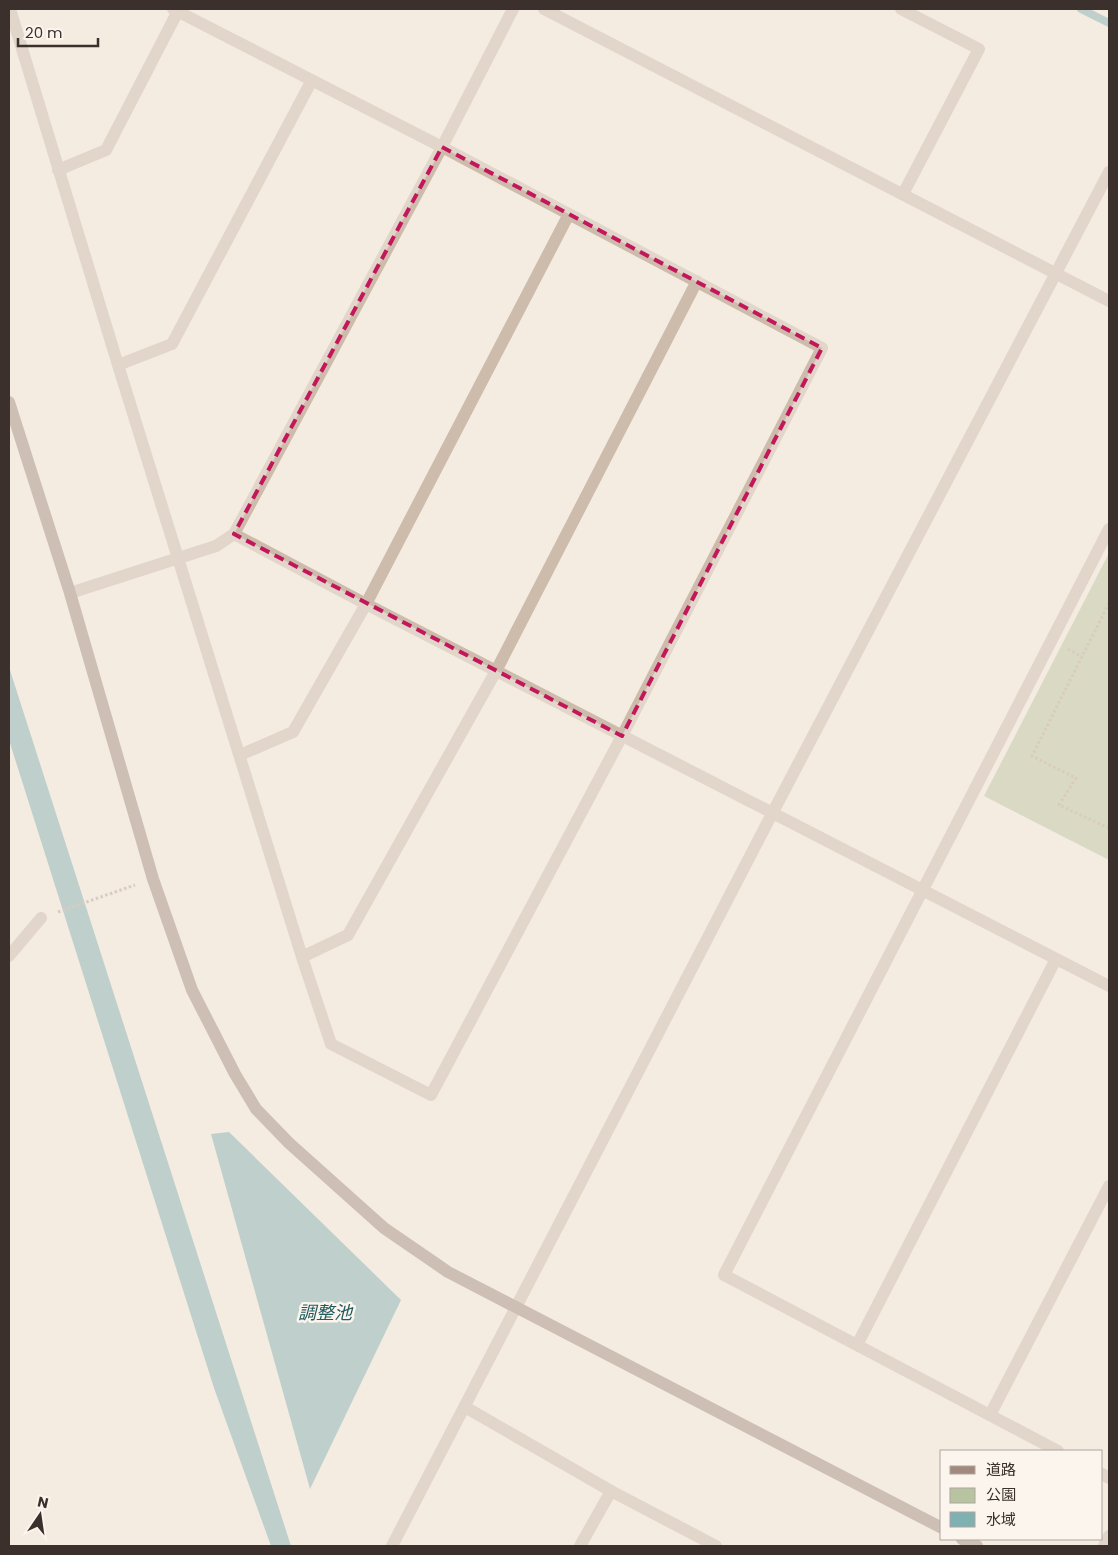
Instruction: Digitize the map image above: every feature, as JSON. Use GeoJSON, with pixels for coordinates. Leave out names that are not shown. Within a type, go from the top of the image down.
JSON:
{"type":"FeatureCollection","features":[{"type":"Feature","properties":{"kind":"street"},"geometry":{"type":"LineString","coordinates":[[10,9],[58,170],[118,365],[302,957],[331,1044],[431,1095],[622,736],[822,348],[442,147],[175,10],[106,150],[58,170]]}},
{"type":"Feature","properties":{"kind":"street"},"geometry":{"type":"LineString","coordinates":[[70,593],[216,546],[234,534],[442,147],[513,9]]}},
{"type":"Feature","properties":{"kind":"street"},"geometry":{"type":"LineString","coordinates":[[544,9],[1109,301]]}},
{"type":"Feature","properties":{"kind":"street"},"geometry":{"type":"LineString","coordinates":[[901,9],[979,49],[903,194]]}},
{"type":"Feature","properties":{"kind":"street"},"geometry":{"type":"LineString","coordinates":[[118,365],[172,344],[312,80]]}},
{"type":"Feature","properties":{"kind":"street"},"geometry":{"type":"LineString","coordinates":[[392,1546],[773,812],[1109,172]]}},
{"type":"Feature","properties":{"kind":"street"},"geometry":{"type":"LineString","coordinates":[[240,755],[293,732],[366,604],[569,214]]}},
{"type":"Feature","properties":{"kind":"street"},"geometry":{"type":"LineString","coordinates":[[302,957],[348,935],[496,671],[697,281]]}},
{"type":"Feature","properties":{"kind":"street"},"geometry":{"type":"LineString","coordinates":[[9,402],[70,593],[153,879],[192,990],[235,1074],[256,1110],[288,1143],[384,1228],[448,1272],[940,1527]]}},
{"type":"Feature","properties":{"kind":"street"},"geometry":{"type":"LineString","coordinates":[[1056,1450],[724,1275],[1109,529]]}},
{"type":"Feature","properties":{"kind":"street"},"geometry":{"type":"LineString","coordinates":[[234,534],[366,604],[1109,986]]}},
{"type":"Feature","properties":{"kind":"street"},"geometry":{"type":"LineString","coordinates":[[9,956],[41,918]]}},
{"type":"Feature","properties":{"kind":"street"},"geometry":{"type":"LineString","coordinates":[[857,1345],[1056,959]]}},
{"type":"Feature","properties":{"kind":"street"},"geometry":{"type":"LineString","coordinates":[[990,1415],[1109,1186]]}},
{"type":"Feature","properties":{"kind":"street"},"geometry":{"type":"LineString","coordinates":[[465,1407],[611,1491],[716,1546]]}},
{"type":"Feature","properties":{"kind":"street"},"geometry":{"type":"LineString","coordinates":[[580,1546],[611,1491]]}},
{"type":"Feature","properties":{"kind":"street"},"geometry":{"type":"LineString","coordinates":[[1104,1546],[1109,1536]]}},
{"type":"Feature","properties":{"kind":"street"},"geometry":{"type":"LineString","coordinates":[[964,1540],[977,1546]]}},
{"type":"Feature","properties":{"kind":"path"},"geometry":{"type":"LineString","coordinates":[[1109,603],[1032,756],[1076,778],[1059,805],[1109,828]]}},
{"type":"Feature","properties":{"kind":"path"},"geometry":{"type":"LineString","coordinates":[[41,918],[113,893]]}},
{"type":"Feature","properties":{"kind":"highlighted area"},"geometry":{"type":"Polygon","coordinates":[[[442,147],[822,348],[622,736],[234,534],[442,147]]]}},
{"type":"Feature","properties":{"kind":"green space"},"geometry":{"type":"Polygon","coordinates":[[[1109,553],[1109,860],[984,796],[1109,553]]]}},
{"type":"Feature","properties":{"kind":"water"},"geometry":{"type":"Polygon","coordinates":[[[9,667],[291,1546],[271,1546],[214,1388],[9,740],[9,667]]]}},
{"type":"Feature","properties":{"kind":"water","name":"調整池"},"geometry":{"type":"Polygon","coordinates":[[[229,1132],[401,1300],[310,1489],[211,1134],[229,1132]]]}},
{"type":"Feature","properties":{"kind":"waterway"},"geometry":{"type":"LineString","coordinates":[[1081,9],[1109,23]]}}]}
